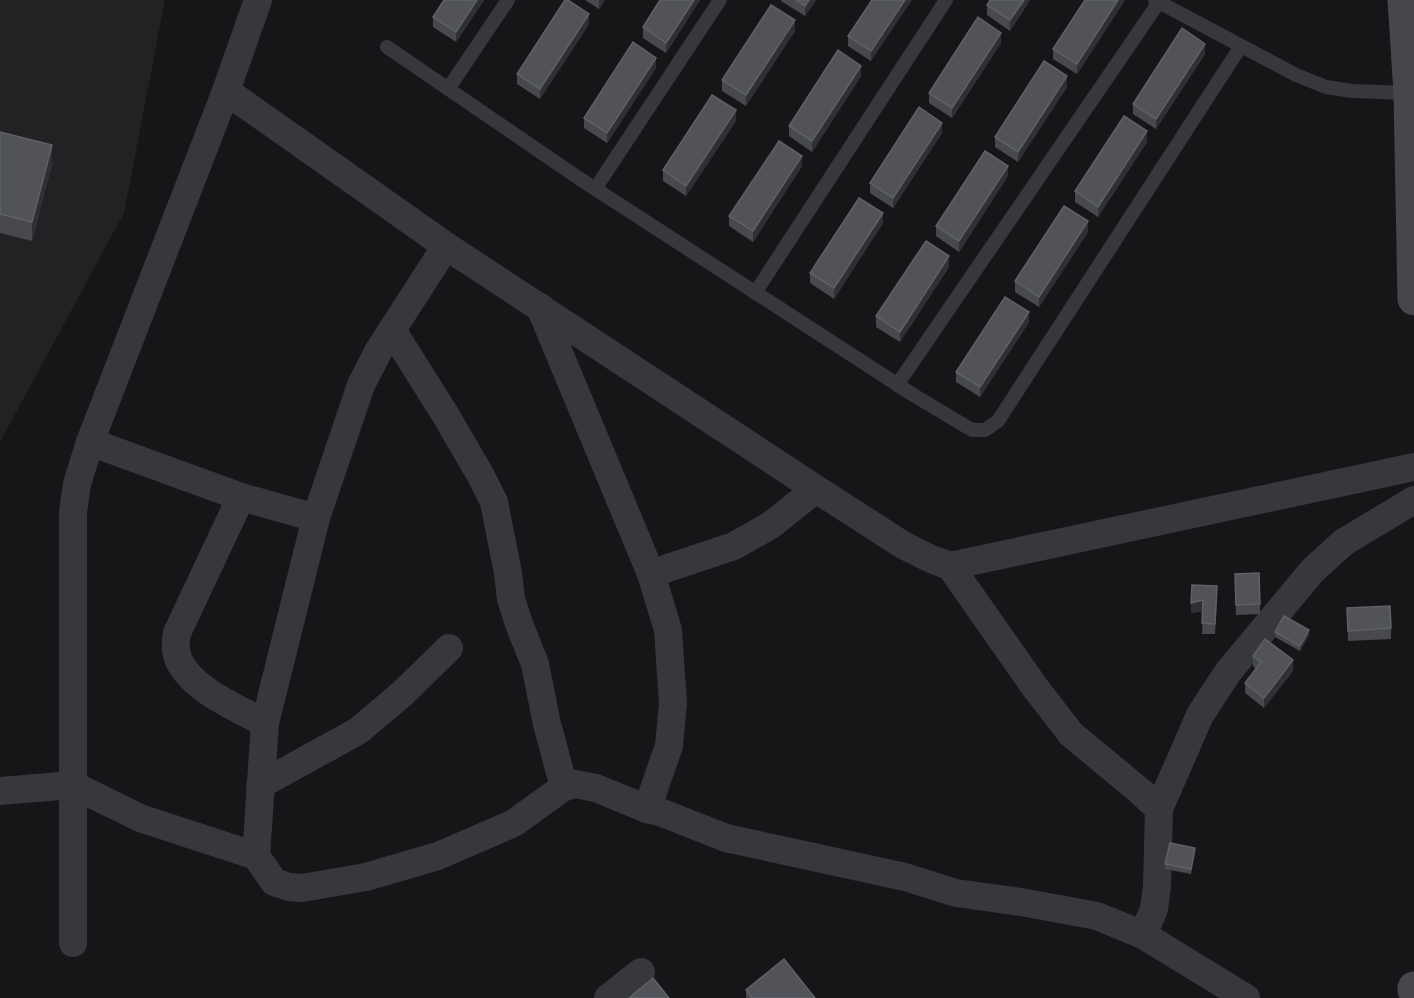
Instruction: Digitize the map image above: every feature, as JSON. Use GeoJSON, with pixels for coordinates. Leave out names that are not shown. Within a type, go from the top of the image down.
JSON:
{"type":"FeatureCollection","features":[{"type":"Feature","properties":{"kind":"main road"},"geometry":{"type":"LineString","coordinates":[[1404,0],[1411,76],[1414,299]]}},
{"type":"Feature","properties":{"kind":"street"},"geometry":{"type":"LineString","coordinates":[[73,943],[73,512],[77,484],[90,442],[226,91],[258,0]]}},
{"type":"Feature","properties":{"kind":"street"},"geometry":{"type":"LineString","coordinates":[[226,91],[446,246],[816,489],[903,545],[950,566],[1414,467]]}},
{"type":"Feature","properties":{"kind":"street"},"geometry":{"type":"LineString","coordinates":[[256,856],[265,723],[316,518],[361,385],[379,350],[446,246]]}},
{"type":"Feature","properties":{"kind":"street"},"geometry":{"type":"LineString","coordinates":[[540,306],[651,574],[668,630],[673,703],[669,746],[647,809]]}},
{"type":"Feature","properties":{"kind":"street"},"geometry":{"type":"LineString","coordinates":[[392,330],[446,414],[494,502],[511,599],[535,664],[564,788]]}},
{"type":"Feature","properties":{"kind":"street"},"geometry":{"type":"LineString","coordinates":[[90,442],[241,497],[316,518]]}},
{"type":"Feature","properties":{"kind":"street"},"geometry":{"type":"LineString","coordinates":[[651,574],[734,546],[771,525],[816,489]]}},
{"type":"Feature","properties":{"kind":"street"},"geometry":{"type":"LineString","coordinates":[[241,497],[177,633],[175,646],[179,661],[189,675],[207,691],[265,723]]}},
{"type":"Feature","properties":{"kind":"street"},"geometry":{"type":"LineString","coordinates":[[1143,936],[1154,909],[1157,886],[1159,809],[1200,715],[1228,672],[1313,570],[1344,542],[1414,500]]}},
{"type":"Feature","properties":{"kind":"street"},"geometry":{"type":"LineString","coordinates":[[950,566],[1034,686],[1071,734],[1159,809]]}},
{"type":"Feature","properties":{"kind":"street"},"geometry":{"type":"LineString","coordinates":[[260,785],[358,731],[403,693],[449,648]]}},
{"type":"Feature","properties":{"kind":"street"},"geometry":{"type":"LineString","coordinates":[[0,791],[73,785],[140,818],[256,856],[274,882],[302,888],[366,877],[438,856],[514,823],[564,788],[575,784],[596,788],[726,838],[905,877],[956,893],[1096,916],[1143,936],[1246,998]]}},
{"type":"Feature","properties":{"kind":"street"},"geometry":{"type":"LineString","coordinates":[[608,998],[641,972]]}},
{"type":"Feature","properties":{"kind":"lane"},"geometry":{"type":"LineString","coordinates":[[448,89],[508,0]]}},
{"type":"Feature","properties":{"kind":"lane"},"geometry":{"type":"LineString","coordinates":[[595,189],[720,0]]}},
{"type":"Feature","properties":{"kind":"lane"},"geometry":{"type":"LineString","coordinates":[[755,293],[946,0]]}},
{"type":"Feature","properties":{"kind":"lane"},"geometry":{"type":"LineString","coordinates":[[897,385],[1157,1],[1296,75],[1326,87],[1352,91],[1411,76]]}},
{"type":"Feature","properties":{"kind":"lane"},"geometry":{"type":"LineString","coordinates":[[387,47],[595,189],[897,385],[972,430],[985,430],[998,421],[1242,46]]}},
{"type":"Feature","properties":{"kind":"shaded area"},"geometry":{"type":"Polygon","coordinates":[[[0,0],[165,0],[124,213],[0,442],[0,0]]]}},
{"type":"Feature","properties":{"kind":"building"},"geometry":{"type":"Polygon","coordinates":[[[444,0],[477,0],[456,32],[433,17],[444,0]]]}},
{"type":"Feature","properties":{"kind":"building"},"geometry":{"type":"Polygon","coordinates":[[[565,0],[589,14],[540,89],[517,74],[565,0]]]}},
{"type":"Feature","properties":{"kind":"building"},"geometry":{"type":"Polygon","coordinates":[[[660,0],[694,0],[666,43],[643,27],[660,0]]]}},
{"type":"Feature","properties":{"kind":"building"},"geometry":{"type":"Polygon","coordinates":[[[796,0],[809,0],[805,6],[796,0]]]}},
{"type":"Feature","properties":{"kind":"building"},"geometry":{"type":"Polygon","coordinates":[[[872,0],[905,0],[871,51],[848,36],[872,0]]]}},
{"type":"Feature","properties":{"kind":"building"},"geometry":{"type":"Polygon","coordinates":[[[990,0],[1024,0],[1010,20],[987,5],[990,0]]]}},
{"type":"Feature","properties":{"kind":"building"},"geometry":{"type":"Polygon","coordinates":[[[1085,0],[1118,0],[1077,64],[1053,49],[1085,0]]]}},
{"type":"Feature","properties":{"kind":"building"},"geometry":{"type":"Polygon","coordinates":[[[771,5],[795,20],[746,95],[722,80],[771,5]]]}},
{"type":"Feature","properties":{"kind":"building"},"geometry":{"type":"Polygon","coordinates":[[[978,17],[1001,33],[952,108],[929,93],[978,17]]]}},
{"type":"Feature","properties":{"kind":"building"},"geometry":{"type":"Polygon","coordinates":[[[1182,28],[1205,44],[1156,119],[1133,104],[1182,28]]]}},
{"type":"Feature","properties":{"kind":"building"},"geometry":{"type":"Polygon","coordinates":[[[633,42],[656,58],[607,133],[584,118],[633,42]]]}},
{"type":"Feature","properties":{"kind":"building"},"geometry":{"type":"Polygon","coordinates":[[[838,50],[861,66],[812,141],[789,126],[838,50]]]}},
{"type":"Feature","properties":{"kind":"building"},"geometry":{"type":"Polygon","coordinates":[[[1044,61],[1067,76],[1018,152],[995,137],[1044,61]]]}},
{"type":"Feature","properties":{"kind":"building"},"geometry":{"type":"Polygon","coordinates":[[[712,95],[736,110],[686,186],[663,170],[712,95]]]}},
{"type":"Feature","properties":{"kind":"building"},"geometry":{"type":"Polygon","coordinates":[[[919,107],[942,123],[893,198],[870,183],[919,107]]]}},
{"type":"Feature","properties":{"kind":"building"},"geometry":{"type":"Polygon","coordinates":[[[1124,116],[1147,131],[1098,207],[1075,191],[1124,116]]]}},
{"type":"Feature","properties":{"kind":"building"},"geometry":{"type":"Polygon","coordinates":[[[0,132],[52,145],[32,222],[0,214],[0,132]]]}},
{"type":"Feature","properties":{"kind":"building"},"geometry":{"type":"Polygon","coordinates":[[[779,141],[802,156],[753,231],[729,216],[779,141]]]}},
{"type":"Feature","properties":{"kind":"building"},"geometry":{"type":"Polygon","coordinates":[[[985,151],[1008,166],[959,241],[936,226],[985,151]]]}},
{"type":"Feature","properties":{"kind":"building"},"geometry":{"type":"Polygon","coordinates":[[[859,198],[883,213],[834,288],[810,273],[859,198]]]}},
{"type":"Feature","properties":{"kind":"building"},"geometry":{"type":"Polygon","coordinates":[[[1064,206],[1088,221],[1039,297],[1015,281],[1064,206]]]}},
{"type":"Feature","properties":{"kind":"building"},"geometry":{"type":"Polygon","coordinates":[[[926,241],[949,256],[900,332],[876,316],[926,241]]]}},
{"type":"Feature","properties":{"kind":"building"},"geometry":{"type":"Polygon","coordinates":[[[1005,297],[1029,312],[980,387],[956,372],[1005,297]]]}},
{"type":"Feature","properties":{"kind":"building"},"geometry":{"type":"Polygon","coordinates":[[[1259,573],[1260,604],[1236,605],[1235,574],[1259,573]]]}},
{"type":"Feature","properties":{"kind":"building"},"geometry":{"type":"Polygon","coordinates":[[[1192,585],[1217,586],[1215,624],[1202,623],[1203,600],[1191,603],[1192,585]]]}},
{"type":"Feature","properties":{"kind":"building"},"geometry":{"type":"Polygon","coordinates":[[[1390,606],[1391,628],[1348,631],[1347,608],[1390,606]]]}},
{"type":"Feature","properties":{"kind":"building"},"geometry":{"type":"Polygon","coordinates":[[[1284,616],[1309,630],[1300,646],[1275,632],[1284,616]]]}},
{"type":"Feature","properties":{"kind":"building"},"geometry":{"type":"Polygon","coordinates":[[[1265,639],[1293,660],[1264,698],[1245,683],[1261,662],[1253,656],[1265,639]]]}},
{"type":"Feature","properties":{"kind":"building"},"geometry":{"type":"Polygon","coordinates":[[[1170,843],[1195,848],[1191,869],[1165,864],[1170,843]]]}},
{"type":"Feature","properties":{"kind":"building"},"geometry":{"type":"Polygon","coordinates":[[[784,959],[815,998],[752,998],[746,990],[784,959]]]}},
{"type":"Feature","properties":{"kind":"building"},"geometry":{"type":"Polygon","coordinates":[[[653,978],[669,998],[629,998],[653,978]]]}}]}
